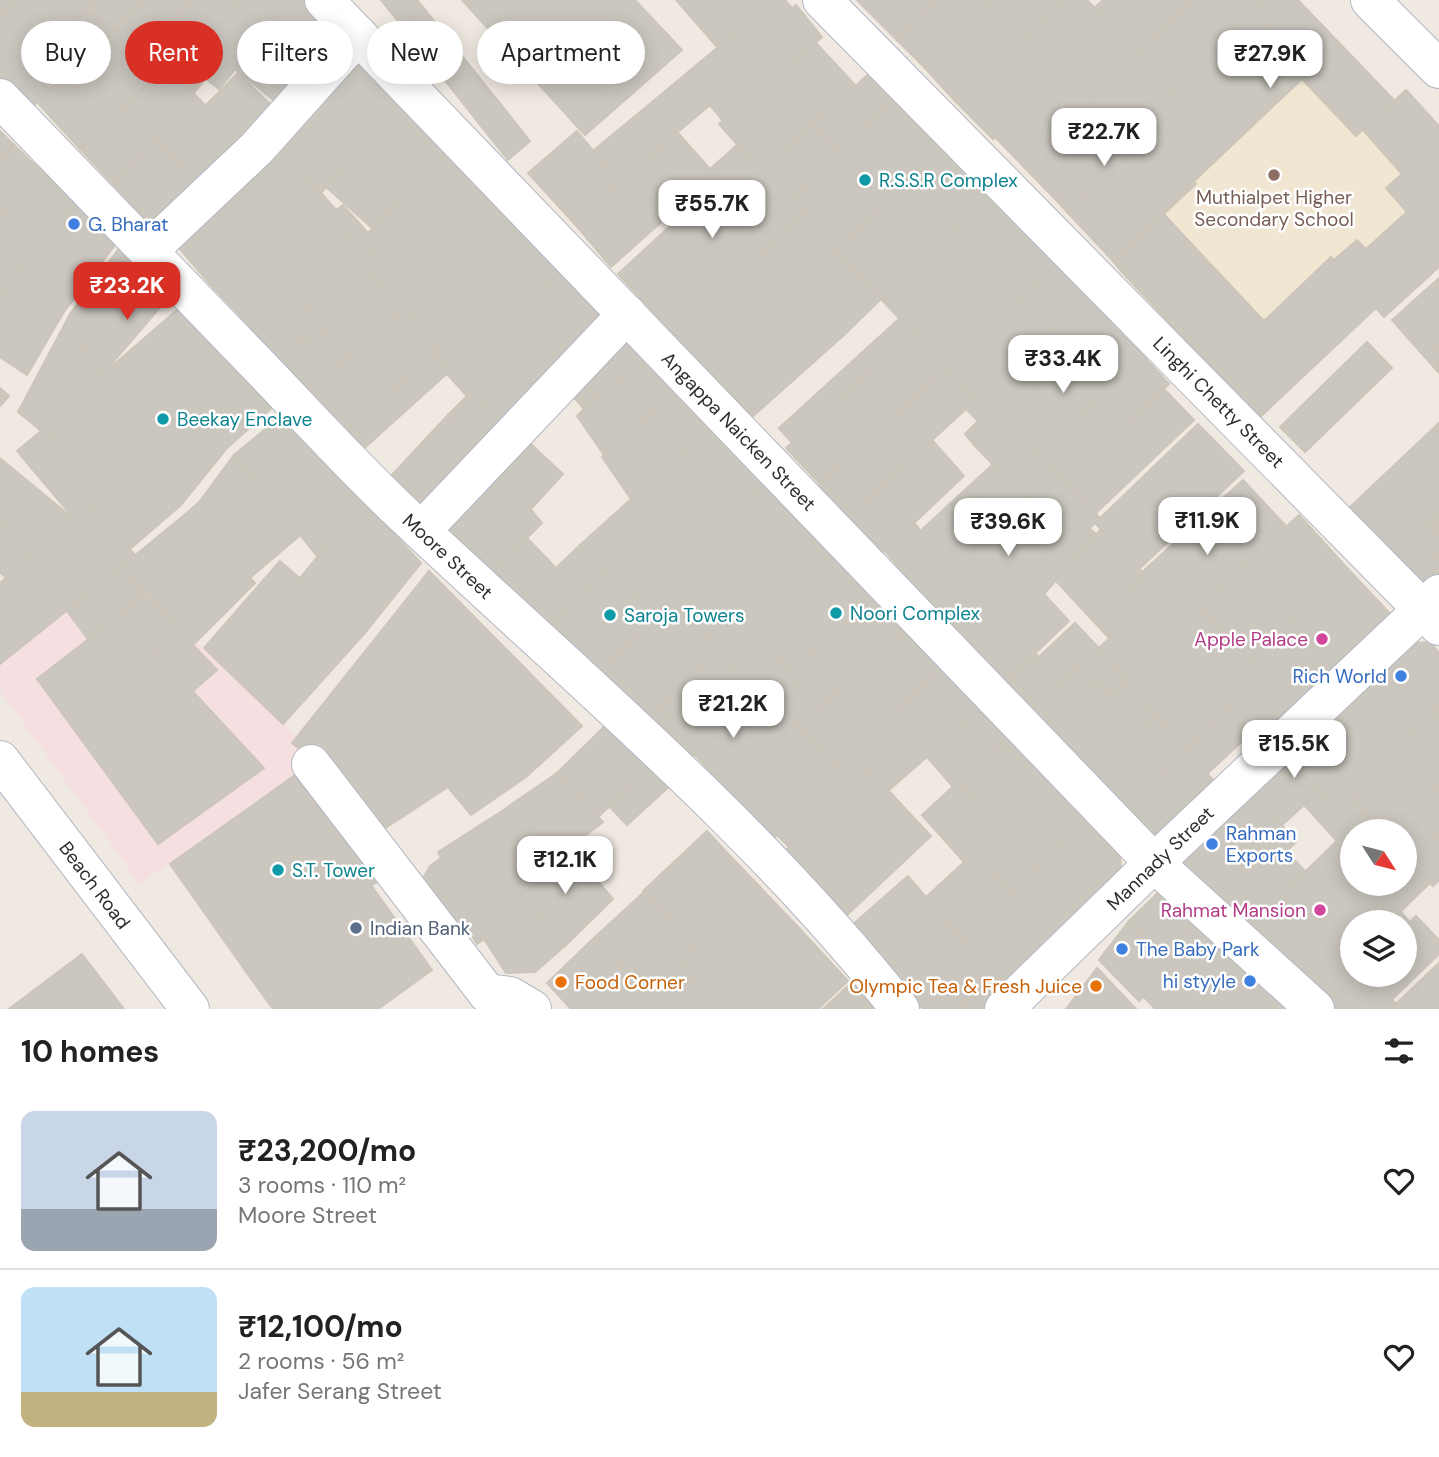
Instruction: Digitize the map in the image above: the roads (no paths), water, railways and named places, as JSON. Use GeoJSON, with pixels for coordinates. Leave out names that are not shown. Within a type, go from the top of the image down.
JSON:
{"type":"FeatureCollection","features":[{"type":"Feature","properties":{"kind":"street","name":"Angappa Naicken Street"},"geometry":{"type":"LineString","coordinates":[[324,0],[1154,863],[1315,1009]]}},
{"type":"Feature","properties":{"kind":"street","name":"Linghi Chetty Street"},"geometry":{"type":"LineString","coordinates":[[822,0],[1434,609]]}},
{"type":"Feature","properties":{"kind":"street"},"geometry":{"type":"LineString","coordinates":[[1370,0],[1439,69]]}},
{"type":"Feature","properties":{"kind":"street"},"geometry":{"type":"LineString","coordinates":[[148,251],[257,148],[358,35]]}},
{"type":"Feature","properties":{"kind":"street","name":"Moore Street"},"geometry":{"type":"LineString","coordinates":[[0,98],[353,466],[714,804],[844,940],[900,1009]]}},
{"type":"Feature","properties":{"kind":"street"},"geometry":{"type":"LineString","coordinates":[[421,531],[627,314]]}},
{"type":"Feature","properties":{"kind":"street","name":"Mannady Street"},"geometry":{"type":"LineString","coordinates":[[1004,1009],[1154,863],[1434,609]]}},
{"type":"Feature","properties":{"kind":"street","name":"Beach Road"},"geometry":{"type":"LineString","coordinates":[[0,760],[190,1009]]}},
{"type":"Feature","properties":{"kind":"street"},"geometry":{"type":"LineString","coordinates":[[311,764],[477,1001],[510,996],[532,1009]]}},
{"type":"Feature","properties":{"kind":"place","name":"Muthialpet Higher Secondary School"},"geometry":{"type":"Point","coordinates":[1274,175]}},
{"type":"Feature","properties":{"kind":"place","name":"R.S.S.R Complex"},"geometry":{"type":"Point","coordinates":[865,180]}},
{"type":"Feature","properties":{"kind":"place","name":"G. Bharat"},"geometry":{"type":"Point","coordinates":[74,224]}},
{"type":"Feature","properties":{"kind":"place","name":"Beekay Enclave"},"geometry":{"type":"Point","coordinates":[163,419]}},
{"type":"Feature","properties":{"kind":"place","name":"Noori Complex"},"geometry":{"type":"Point","coordinates":[836,613]}},
{"type":"Feature","properties":{"kind":"place","name":"Saroja Towers"},"geometry":{"type":"Point","coordinates":[610,615]}},
{"type":"Feature","properties":{"kind":"place","name":"Apple Palace"},"geometry":{"type":"Point","coordinates":[1322,639]}},
{"type":"Feature","properties":{"kind":"place","name":"Rich World"},"geometry":{"type":"Point","coordinates":[1401,676]}},
{"type":"Feature","properties":{"kind":"place","name":"Rahman Exports"},"geometry":{"type":"Point","coordinates":[1212,844]}},
{"type":"Feature","properties":{"kind":"place","name":"S.T. Tower"},"geometry":{"type":"Point","coordinates":[278,870]}},
{"type":"Feature","properties":{"kind":"place","name":"Rahmat Mansion"},"geometry":{"type":"Point","coordinates":[1320,910]}},
{"type":"Feature","properties":{"kind":"place","name":"Indian Bank"},"geometry":{"type":"Point","coordinates":[356,928]}},
{"type":"Feature","properties":{"kind":"place","name":"The Baby Park"},"geometry":{"type":"Point","coordinates":[1122,949]}},
{"type":"Feature","properties":{"kind":"place","name":"hi styyle"},"geometry":{"type":"Point","coordinates":[1250,981]}},
{"type":"Feature","properties":{"kind":"place","name":"Food Corner"},"geometry":{"type":"Point","coordinates":[561,982]}},
{"type":"Feature","properties":{"kind":"place","name":"Olympic Tea & Fresh Juice"},"geometry":{"type":"Point","coordinates":[1096,986]}}]}
